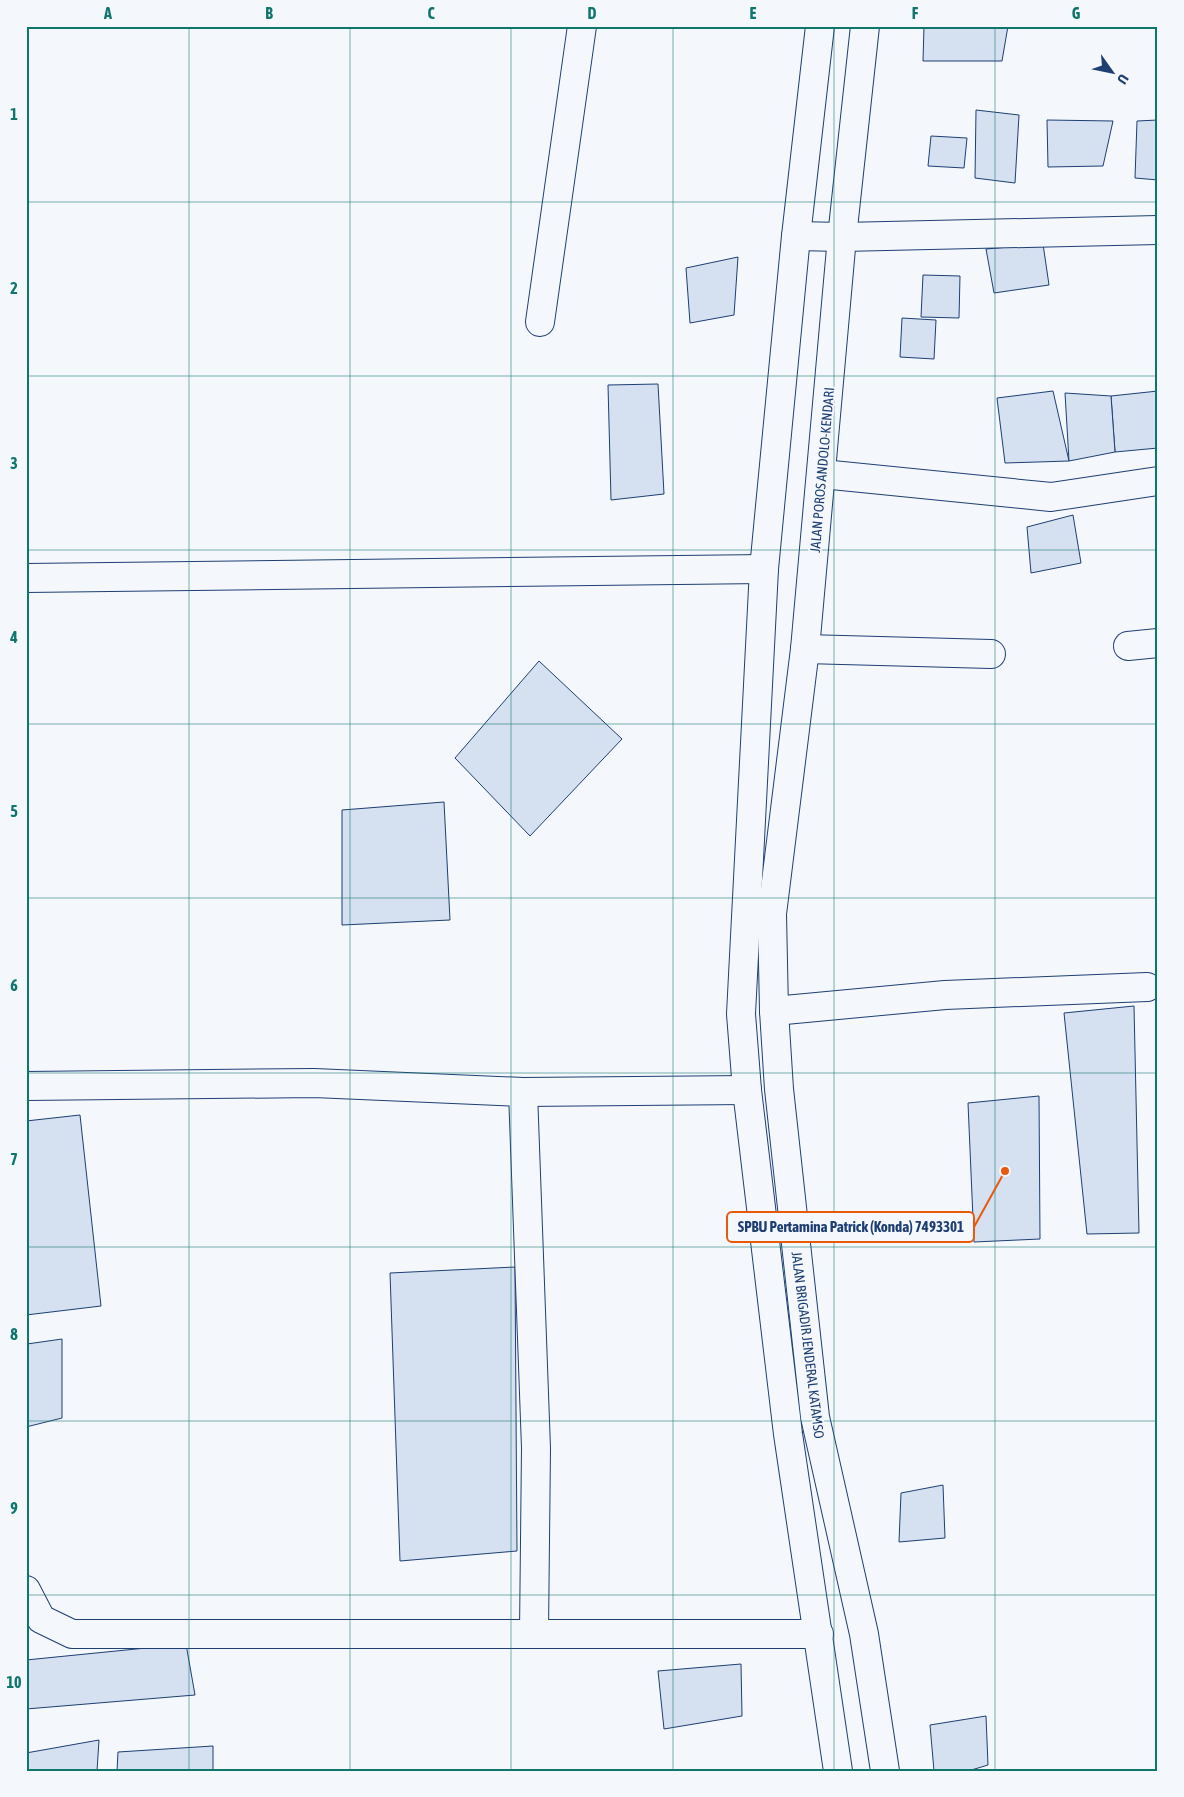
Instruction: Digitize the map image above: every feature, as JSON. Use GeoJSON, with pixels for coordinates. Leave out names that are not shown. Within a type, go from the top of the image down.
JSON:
{"type":"FeatureCollection","features":[{"type":"Feature","properties":{"kind":"street"},"geometry":{"type":"LineString","coordinates":[[540,322],[582,26]]}},
{"type":"Feature","properties":{"kind":"street"},"geometry":{"type":"LineString","coordinates":[[820,26],[796,236],[764,568],[740,1014],[747,1090],[788,1434],[838,1771]]}},
{"type":"Feature","properties":{"kind":"street","name":"JALAN POROS ANDOLO-KENDARI"},"geometry":{"type":"LineString","coordinates":[[772,914],[805,649],[842,237],[864,26]]}},
{"type":"Feature","properties":{"kind":"street"},"geometry":{"type":"LineString","coordinates":[[796,236],[842,237],[1158,230]]}},
{"type":"Feature","properties":{"kind":"street"},"geometry":{"type":"LineString","coordinates":[[822,474],[1051,497],[1158,481]]}},
{"type":"Feature","properties":{"kind":"street"},"geometry":{"type":"LineString","coordinates":[[26,578],[764,568]]}},
{"type":"Feature","properties":{"kind":"street"},"geometry":{"type":"LineString","coordinates":[[1128,646],[1158,643]]}},
{"type":"Feature","properties":{"kind":"street"},"geometry":{"type":"LineString","coordinates":[[805,649],[991,654]]}},
{"type":"Feature","properties":{"kind":"street","name":"JALAN BRIGADIR JENDERAL KATAMSO"},"geometry":{"type":"LineString","coordinates":[[772,914],[774,1011],[779,1089],[814,1417],[864,1634],[885,1771]]}},
{"type":"Feature","properties":{"kind":"street"},"geometry":{"type":"LineString","coordinates":[[740,1014],[945,995],[1147,987]]}},
{"type":"Feature","properties":{"kind":"street"},"geometry":{"type":"LineString","coordinates":[[26,1086],[314,1083],[523,1092],[779,1089]]}},
{"type":"Feature","properties":{"kind":"street"},"geometry":{"type":"LineString","coordinates":[[523,1092],[536,1448],[534,1633]]}},
{"type":"Feature","properties":{"kind":"street"},"geometry":{"type":"LineString","coordinates":[[26,1590],[41,1619],[72,1634],[864,1634]]}},
{"type":"Feature","properties":{"kind":"building"},"geometry":{"type":"Polygon","coordinates":[[[924,26],[1008,26],[1002,61],[923,61],[924,26]]]}},
{"type":"Feature","properties":{"kind":"building"},"geometry":{"type":"Polygon","coordinates":[[[976,110],[1019,115],[1015,183],[975,178],[976,110]]]}},
{"type":"Feature","properties":{"kind":"building"},"geometry":{"type":"Polygon","coordinates":[[[1047,120],[1113,121],[1103,166],[1048,167],[1047,120]]]}},
{"type":"Feature","properties":{"kind":"building"},"geometry":{"type":"Polygon","coordinates":[[[1158,120],[1158,180],[1135,178],[1137,121],[1158,120]]]}},
{"type":"Feature","properties":{"kind":"building"},"geometry":{"type":"Polygon","coordinates":[[[931,136],[967,138],[964,168],[928,166],[931,136]]]}},
{"type":"Feature","properties":{"kind":"building"},"geometry":{"type":"Polygon","coordinates":[[[1043,244],[1049,285],[994,293],[986,249],[1043,244]]]}},
{"type":"Feature","properties":{"kind":"building"},"geometry":{"type":"Polygon","coordinates":[[[738,257],[734,315],[690,323],[686,268],[738,257]]]}},
{"type":"Feature","properties":{"kind":"building"},"geometry":{"type":"Polygon","coordinates":[[[923,275],[960,276],[959,318],[921,317],[923,275]]]}},
{"type":"Feature","properties":{"kind":"building"},"geometry":{"type":"Polygon","coordinates":[[[902,318],[936,320],[934,359],[900,357],[902,318]]]}},
{"type":"Feature","properties":{"kind":"building"},"geometry":{"type":"Polygon","coordinates":[[[658,384],[664,494],[611,500],[608,385],[658,384]]]}},
{"type":"Feature","properties":{"kind":"building"},"geometry":{"type":"Polygon","coordinates":[[[1053,391],[1069,461],[1005,463],[997,398],[1053,391]]]}},
{"type":"Feature","properties":{"kind":"building"},"geometry":{"type":"Polygon","coordinates":[[[1158,391],[1158,448],[1115,452],[1111,396],[1158,391]]]}},
{"type":"Feature","properties":{"kind":"building"},"geometry":{"type":"Polygon","coordinates":[[[1065,393],[1111,396],[1115,452],[1069,461],[1065,393]]]}},
{"type":"Feature","properties":{"kind":"building"},"geometry":{"type":"Polygon","coordinates":[[[1073,515],[1081,563],[1031,573],[1027,527],[1073,515]]]}},
{"type":"Feature","properties":{"kind":"building"},"geometry":{"type":"Polygon","coordinates":[[[539,661],[622,739],[530,836],[455,758],[539,661]]]}},
{"type":"Feature","properties":{"kind":"building"},"geometry":{"type":"Polygon","coordinates":[[[444,802],[450,920],[342,925],[342,810],[444,802]]]}},
{"type":"Feature","properties":{"kind":"building"},"geometry":{"type":"Polygon","coordinates":[[[1134,1006],[1139,1233],[1087,1234],[1064,1013],[1134,1006]]]}},
{"type":"Feature","properties":{"kind":"building"},"geometry":{"type":"Polygon","coordinates":[[[1039,1096],[1040,1239],[974,1242],[968,1103],[1039,1096]]]}},
{"type":"Feature","properties":{"kind":"building"},"geometry":{"type":"Polygon","coordinates":[[[80,1115],[101,1306],[26,1315],[26,1121],[80,1115]]]}},
{"type":"Feature","properties":{"kind":"building"},"geometry":{"type":"Polygon","coordinates":[[[515,1267],[517,1551],[400,1561],[390,1273],[515,1267]]]}},
{"type":"Feature","properties":{"kind":"building"},"geometry":{"type":"Polygon","coordinates":[[[62,1339],[62,1418],[26,1427],[27,1344],[62,1339]]]}},
{"type":"Feature","properties":{"kind":"building"},"geometry":{"type":"Polygon","coordinates":[[[943,1485],[945,1538],[899,1542],[901,1493],[943,1485]]]}},
{"type":"Feature","properties":{"kind":"building"},"geometry":{"type":"Polygon","coordinates":[[[186,1644],[195,1695],[26,1709],[26,1660],[186,1644]]]}},
{"type":"Feature","properties":{"kind":"building"},"geometry":{"type":"Polygon","coordinates":[[[741,1664],[742,1716],[664,1729],[658,1671],[741,1664]]]}},
{"type":"Feature","properties":{"kind":"building"},"geometry":{"type":"Polygon","coordinates":[[[986,1716],[988,1765],[968,1771],[934,1771],[930,1725],[986,1716]]]}},
{"type":"Feature","properties":{"kind":"building"},"geometry":{"type":"Polygon","coordinates":[[[99,1740],[97,1771],[26,1771],[26,1753],[99,1740]]]}},
{"type":"Feature","properties":{"kind":"building"},"geometry":{"type":"Polygon","coordinates":[[[213,1746],[213,1771],[117,1771],[118,1752],[213,1746]]]}},
{"type":"Feature","properties":{"kind":"place","name":"SPBU Pertamina Patrick (Konda) 7493301"},"geometry":{"type":"Point","coordinates":[1005,1171]}}]}
